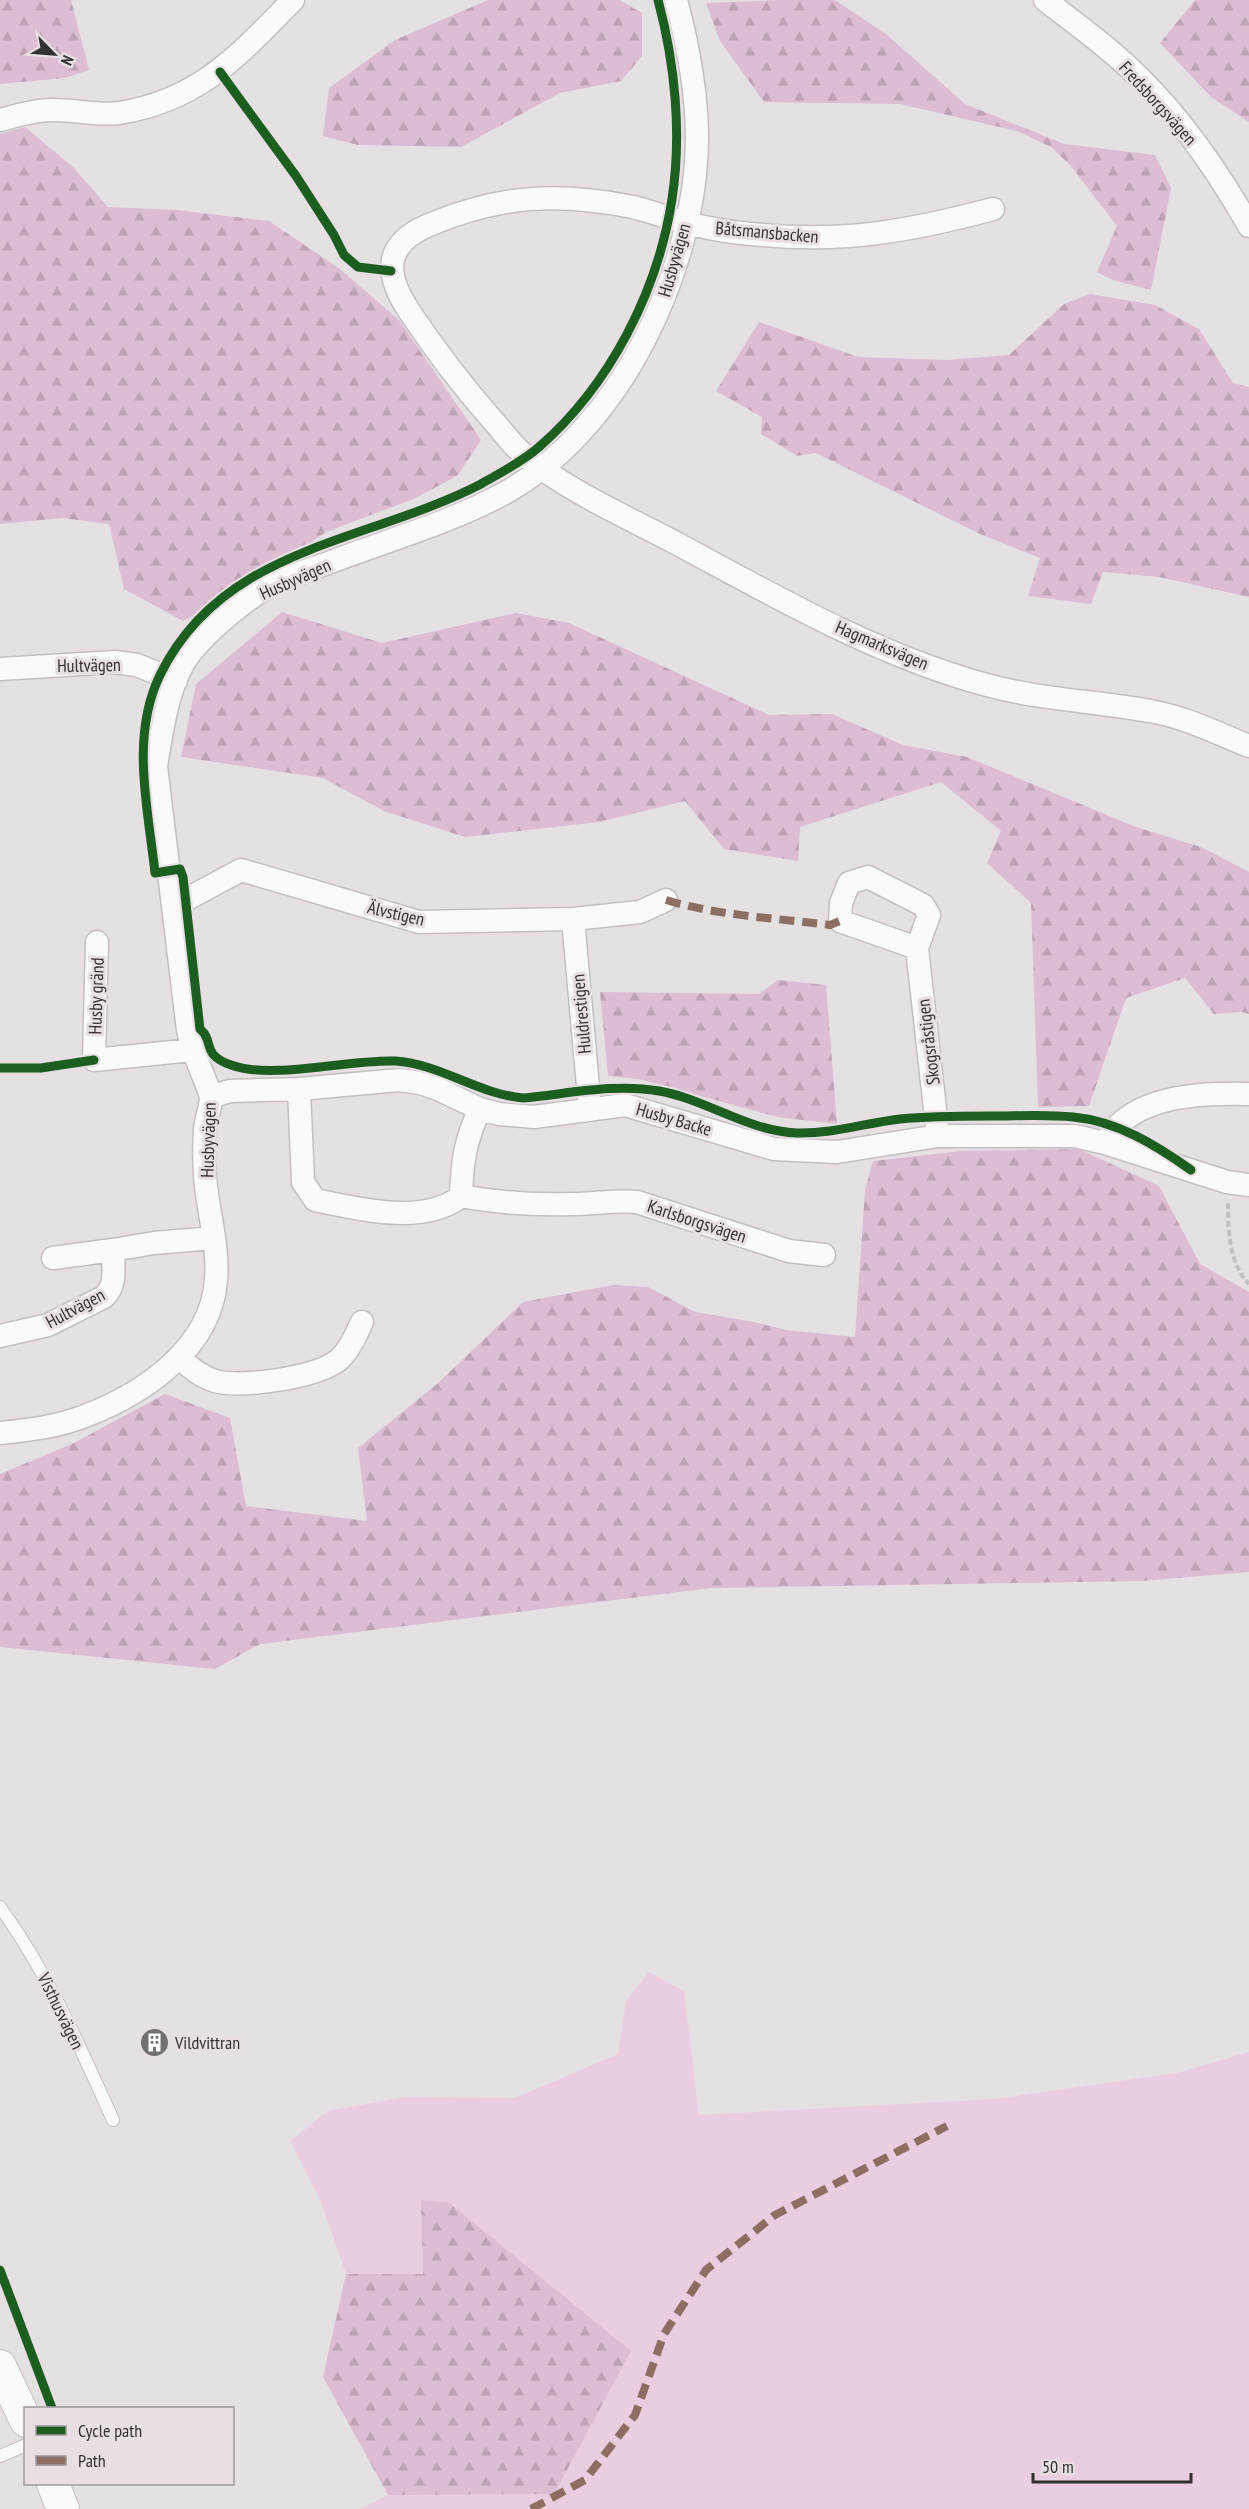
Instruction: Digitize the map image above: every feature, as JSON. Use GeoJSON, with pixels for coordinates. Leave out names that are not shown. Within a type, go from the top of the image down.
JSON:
{"type":"FeatureCollection","features":[{"type":"Feature","properties":{"kind":"main road"},"geometry":{"type":"LineString","coordinates":[[0,2366],[24,2417]]}},
{"type":"Feature","properties":{"kind":"main road"},"geometry":{"type":"LineString","coordinates":[[53,2485],[63,2509]]}},
{"type":"Feature","properties":{"kind":"street"},"geometry":{"type":"LineString","coordinates":[[0,120],[48,110],[117,113],[162,102],[191,90],[220,72],[293,0]]}},
{"type":"Feature","properties":{"kind":"street","name":"Husbyvägen"},"geometry":{"type":"LineString","coordinates":[[0,1433],[44,1428],[85,1416],[128,1395],[179,1358],[199,1331],[210,1306],[216,1279],[205,1174],[204,1128],[211,1096],[192,1050],[156,766],[163,724],[176,681],[190,653],[234,611],[271,586],[467,511],[503,494],[542,469],[597,413],[641,347],[673,277],[685,223],[697,140],[693,86],[676,0]]}},
{"type":"Feature","properties":{"kind":"street","name":"Fredsborgsvägen"},"geometry":{"type":"LineString","coordinates":[[1045,0],[1124,63],[1153,92],[1186,130],[1221,178],[1249,226]]}},
{"type":"Feature","properties":{"kind":"street","name":"Båtsmansbacken"},"geometry":{"type":"LineString","coordinates":[[542,469],[519,450],[471,396],[397,291],[391,272],[396,249],[406,238],[424,227],[464,211],[506,200],[548,197],[586,199],[636,208],[685,223],[762,235],[819,238],[871,236],[926,227],[993,210]]}},
{"type":"Feature","properties":{"kind":"street","name":"Hagmarksvägen"},"geometry":{"type":"LineString","coordinates":[[542,469],[576,490],[756,586],[840,628],[923,664],[982,684],[1045,698],[1158,712],[1249,746]]}},
{"type":"Feature","properties":{"kind":"street","name":"Hultvägen"},"geometry":{"type":"LineString","coordinates":[[0,669],[115,662],[137,666],[176,681]]}},
{"type":"Feature","properties":{"kind":"street","name":"Älvstigen"},"geometry":{"type":"LineString","coordinates":[[174,906],[241,870],[420,922],[573,919],[640,912],[666,900]]}},
{"type":"Feature","properties":{"kind":"street","name":"Huldrestigen"},"geometry":{"type":"LineString","coordinates":[[573,919],[590,1109]]}},
{"type":"Feature","properties":{"kind":"street","name":"Husby gränd"},"geometry":{"type":"LineString","coordinates":[[98,942],[94,1060],[192,1050]]}},
{"type":"Feature","properties":{"kind":"street","name":"Skogsråstigen"},"geometry":{"type":"LineString","coordinates":[[917,948],[938,1136]]}},
{"type":"Feature","properties":{"kind":"street","name":"Husby Backe"},"geometry":{"type":"LineString","coordinates":[[211,1096],[230,1091],[299,1089],[399,1080],[438,1089],[480,1109],[499,1114],[534,1117],[625,1105],[774,1149],[837,1152],[938,1136],[1075,1136],[1238,1183]]}},
{"type":"Feature","properties":{"kind":"street"},"geometry":{"type":"LineString","coordinates":[[299,1089],[303,1182],[315,1200],[376,1213],[432,1210],[448,1206],[460,1196],[463,1156],[470,1128],[480,1109]]}},
{"type":"Feature","properties":{"kind":"street"},"geometry":{"type":"LineString","coordinates":[[1105,1143],[1124,1119],[1144,1109],[1179,1098],[1215,1093],[1249,1094]]}},
{"type":"Feature","properties":{"kind":"street","name":"Karlsborgsvägen"},"geometry":{"type":"LineString","coordinates":[[460,1196],[487,1201],[530,1203],[574,1204],[617,1200],[637,1202],[789,1251],[824,1255]]}},
{"type":"Feature","properties":{"kind":"street"},"geometry":{"type":"LineString","coordinates":[[53,1258],[154,1243],[213,1238]]}},
{"type":"Feature","properties":{"kind":"street","name":"Hultvägen"},"geometry":{"type":"LineString","coordinates":[[0,1336],[48,1325],[104,1297],[110,1292],[114,1282],[113,1250]]}},
{"type":"Feature","properties":{"kind":"street"},"geometry":{"type":"LineString","coordinates":[[179,1358],[199,1374],[230,1384],[289,1378],[318,1371],[338,1360],[350,1347],[362,1322]]}},
{"type":"Feature","properties":{"kind":"lane","name":"Visthusvägen"},"geometry":{"type":"LineString","coordinates":[[0,1907],[27,1945],[62,2009],[113,2120]]}},
{"type":"Feature","properties":{"kind":"lane"},"geometry":{"type":"LineString","coordinates":[[0,2456],[24,2446]]}},
{"type":"Feature","properties":{"kind":"path"},"geometry":{"type":"LineString","coordinates":[[1238,1183],[1229,1239],[1241,1276],[1249,1284]]}},
{"type":"Feature","properties":{"kind":"shaded area"},"geometry":{"type":"Polygon","coordinates":[[[649,1972],[684,1991],[699,2115],[995,2099],[1177,2073],[1249,2052],[1249,2509],[361,2509],[388,2495],[554,2494],[448,2202],[421,2200],[423,2274],[346,2274],[321,2202],[290,2141],[328,2111],[404,2097],[515,2098],[618,2054],[626,2001],[649,1972]]]}},
{"type":"Feature","properties":{"kind":"green space"},"geometry":{"type":"Polygon","coordinates":[[[0,0],[71,0],[89,70],[65,78],[0,84],[0,0]]]}},
{"type":"Feature","properties":{"kind":"green space"},"geometry":{"type":"Polygon","coordinates":[[[488,0],[619,0],[642,13],[642,56],[621,81],[560,93],[461,147],[358,145],[323,136],[329,88],[395,40],[488,0]]]}},
{"type":"Feature","properties":{"kind":"green space"},"geometry":{"type":"Polygon","coordinates":[[[835,0],[886,34],[965,104],[1064,144],[1155,155],[1171,188],[1151,290],[1113,280],[1097,272],[1117,226],[1070,165],[1051,147],[1017,131],[900,104],[764,102],[720,41],[706,3],[835,0]]]}},
{"type":"Feature","properties":{"kind":"green space"},"geometry":{"type":"Polygon","coordinates":[[[1195,0],[1249,0],[1249,122],[1211,97],[1160,43],[1195,0]]]}},
{"type":"Feature","properties":{"kind":"green space"},"geometry":{"type":"Polygon","coordinates":[[[25,127],[74,168],[108,207],[177,210],[269,221],[340,269],[399,320],[481,440],[458,475],[416,498],[326,532],[241,591],[183,621],[124,589],[109,524],[62,518],[0,524],[0,134],[25,127]]]}},
{"type":"Feature","properties":{"kind":"green space"},"geometry":{"type":"Polygon","coordinates":[[[1090,294],[1155,305],[1199,329],[1233,383],[1249,387],[1249,597],[1159,577],[1103,572],[1091,604],[1028,596],[1040,558],[980,534],[816,453],[797,456],[761,434],[762,417],[716,391],[759,322],[858,357],[947,360],[1009,355],[1064,304],[1090,294]]]}},
{"type":"Feature","properties":{"kind":"green space"},"geometry":{"type":"Polygon","coordinates":[[[282,612],[382,643],[516,613],[569,623],[769,715],[832,714],[903,745],[967,757],[1136,827],[1201,847],[1249,872],[1249,1014],[1242,1012],[1214,1014],[1185,978],[1126,998],[1089,1106],[1038,1107],[1031,903],[987,863],[1001,831],[941,782],[800,827],[798,861],[724,849],[685,801],[599,822],[465,837],[384,811],[323,778],[181,757],[196,684],[282,612]]]}},
{"type":"Feature","properties":{"kind":"green space"},"geometry":{"type":"Polygon","coordinates":[[[778,980],[826,985],[837,1124],[777,1117],[639,1079],[608,1076],[600,992],[759,994],[778,980]]]}},
{"type":"Feature","properties":{"kind":"green space"},"geometry":{"type":"Polygon","coordinates":[[[1079,1149],[1159,1186],[1200,1264],[1249,1292],[1249,1572],[1142,1581],[711,1588],[260,1644],[215,1669],[0,1647],[0,1474],[74,1443],[165,1394],[230,1418],[246,1506],[367,1521],[358,1448],[437,1384],[523,1302],[613,1285],[648,1287],[695,1312],[786,1330],[855,1337],[865,1190],[873,1161],[961,1151],[1079,1149]]]}},
{"type":"Feature","properties":{"kind":"green space"},"geometry":{"type":"Polygon","coordinates":[[[421,2200],[448,2202],[631,2351],[554,2494],[388,2495],[323,2377],[346,2274],[423,2274],[421,2200]]]}},
{"type":"Feature","properties":{"kind":"marked path"},"geometry":{"type":"LineString","coordinates":[[666,900],[706,910],[748,916],[830,925],[840,921]]}},
{"type":"Feature","properties":{"kind":"marked path"},"geometry":{"type":"LineString","coordinates":[[531,2509],[585,2480],[635,2415],[664,2334],[706,2270],[775,2215],[947,2126]]}},
{"type":"Feature","properties":{"kind":"cycle path"},"geometry":{"type":"LineString","coordinates":[[658,0],[669,49],[675,99],[676,149],[672,199],[665,234],[642,302],[609,366],[588,395],[539,447],[481,484],[437,504],[301,553],[259,573],[221,599],[187,632],[160,675],[151,699],[143,748],[146,798],[155,873],[180,869],[183,877],[200,1029],[215,1056],[231,1065],[248,1069],[289,1070],[395,1061],[428,1067],[490,1091],[523,1098],[591,1090],[642,1089],[676,1095],[761,1127],[797,1133],[823,1132],[923,1117],[1032,1115],[1089,1119],[1135,1136],[1191,1170]]}},
{"type":"Feature","properties":{"kind":"cycle path"},"geometry":{"type":"LineString","coordinates":[[220,72],[296,176],[334,235],[344,255],[358,267],[391,271]]}},
{"type":"Feature","properties":{"kind":"cycle path"},"geometry":{"type":"LineString","coordinates":[[0,1068],[41,1068],[94,1060]]}},
{"type":"Feature","properties":{"kind":"cycle path"},"geometry":{"type":"LineString","coordinates":[[0,2270],[52,2407]]}},
{"type":"Feature","properties":{"kind":"place","name":"Vildvittran"},"geometry":{"type":"Point","coordinates":[154,2042]}}]}
